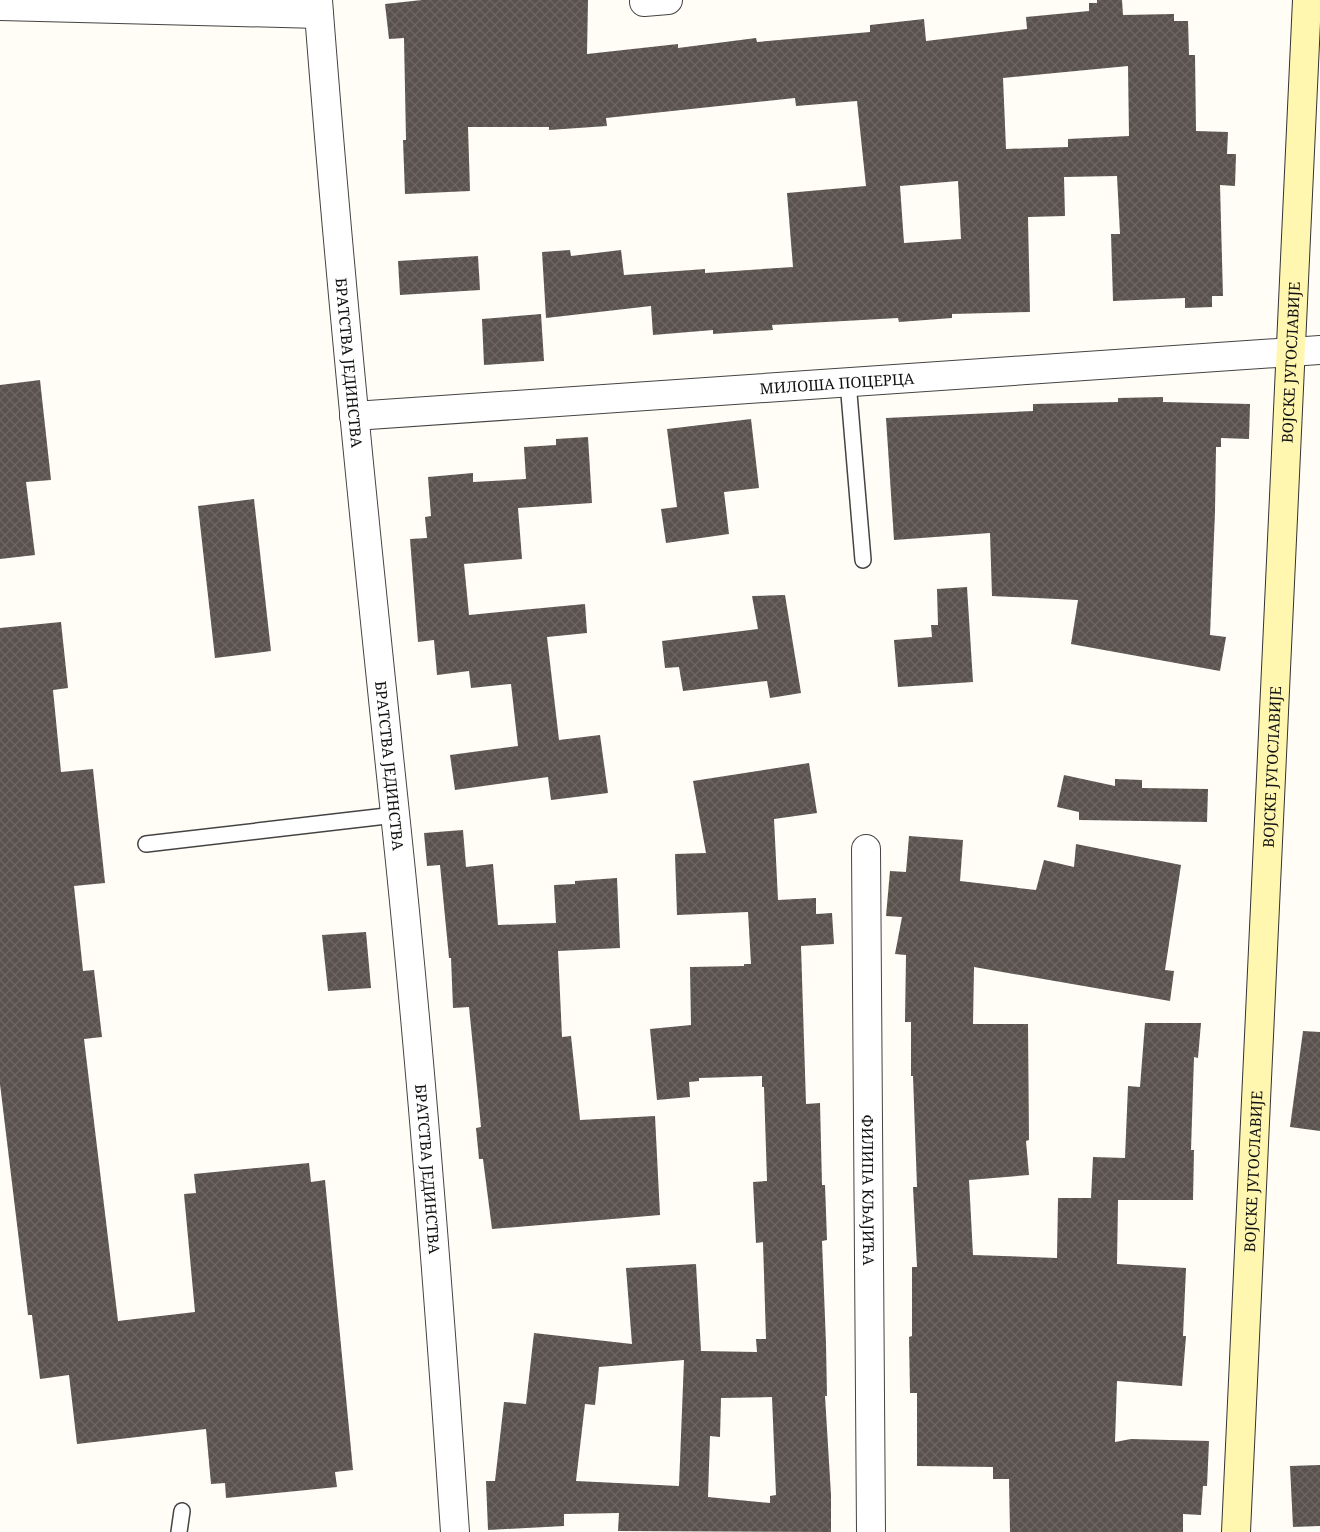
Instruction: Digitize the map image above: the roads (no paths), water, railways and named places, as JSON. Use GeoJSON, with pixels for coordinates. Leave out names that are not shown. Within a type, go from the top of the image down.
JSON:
{"type":"FeatureCollection","features":[{"type":"Feature","properties":{"kind":"main road","name":"ВОЈСКЕ ЈУГОСЛАВИЈЕ"},"geometry":{"type":"LineString","coordinates":[[1236,1532],[1307,0]]}},
{"type":"Feature","properties":{"kind":"street"},"geometry":{"type":"LineString","coordinates":[[0,6],[318,7]]}},
{"type":"Feature","properties":{"kind":"street","name":"БРАТСТВА ЈЕДИНСТВА"},"geometry":{"type":"LineString","coordinates":[[318,7],[354,416],[418,1057],[455,1532]]}},
{"type":"Feature","properties":{"kind":"street","name":"МИЛОША ПОЦЕРЦА"},"geometry":{"type":"LineString","coordinates":[[354,416],[1320,350]]}},
{"type":"Feature","properties":{"kind":"street","name":"ФИЛИПА КЉАЈИЋА"},"geometry":{"type":"LineString","coordinates":[[866,849],[871,1532]]}},
{"type":"Feature","properties":{"kind":"lane"},"geometry":{"type":"LineString","coordinates":[[848,382],[863,560]]}},
{"type":"Feature","properties":{"kind":"lane"},"geometry":{"type":"LineString","coordinates":[[146,844],[395,815]]}},
{"type":"Feature","properties":{"kind":"lane"},"geometry":{"type":"LineString","coordinates":[[179,1532],[182,1511]]}}]}
